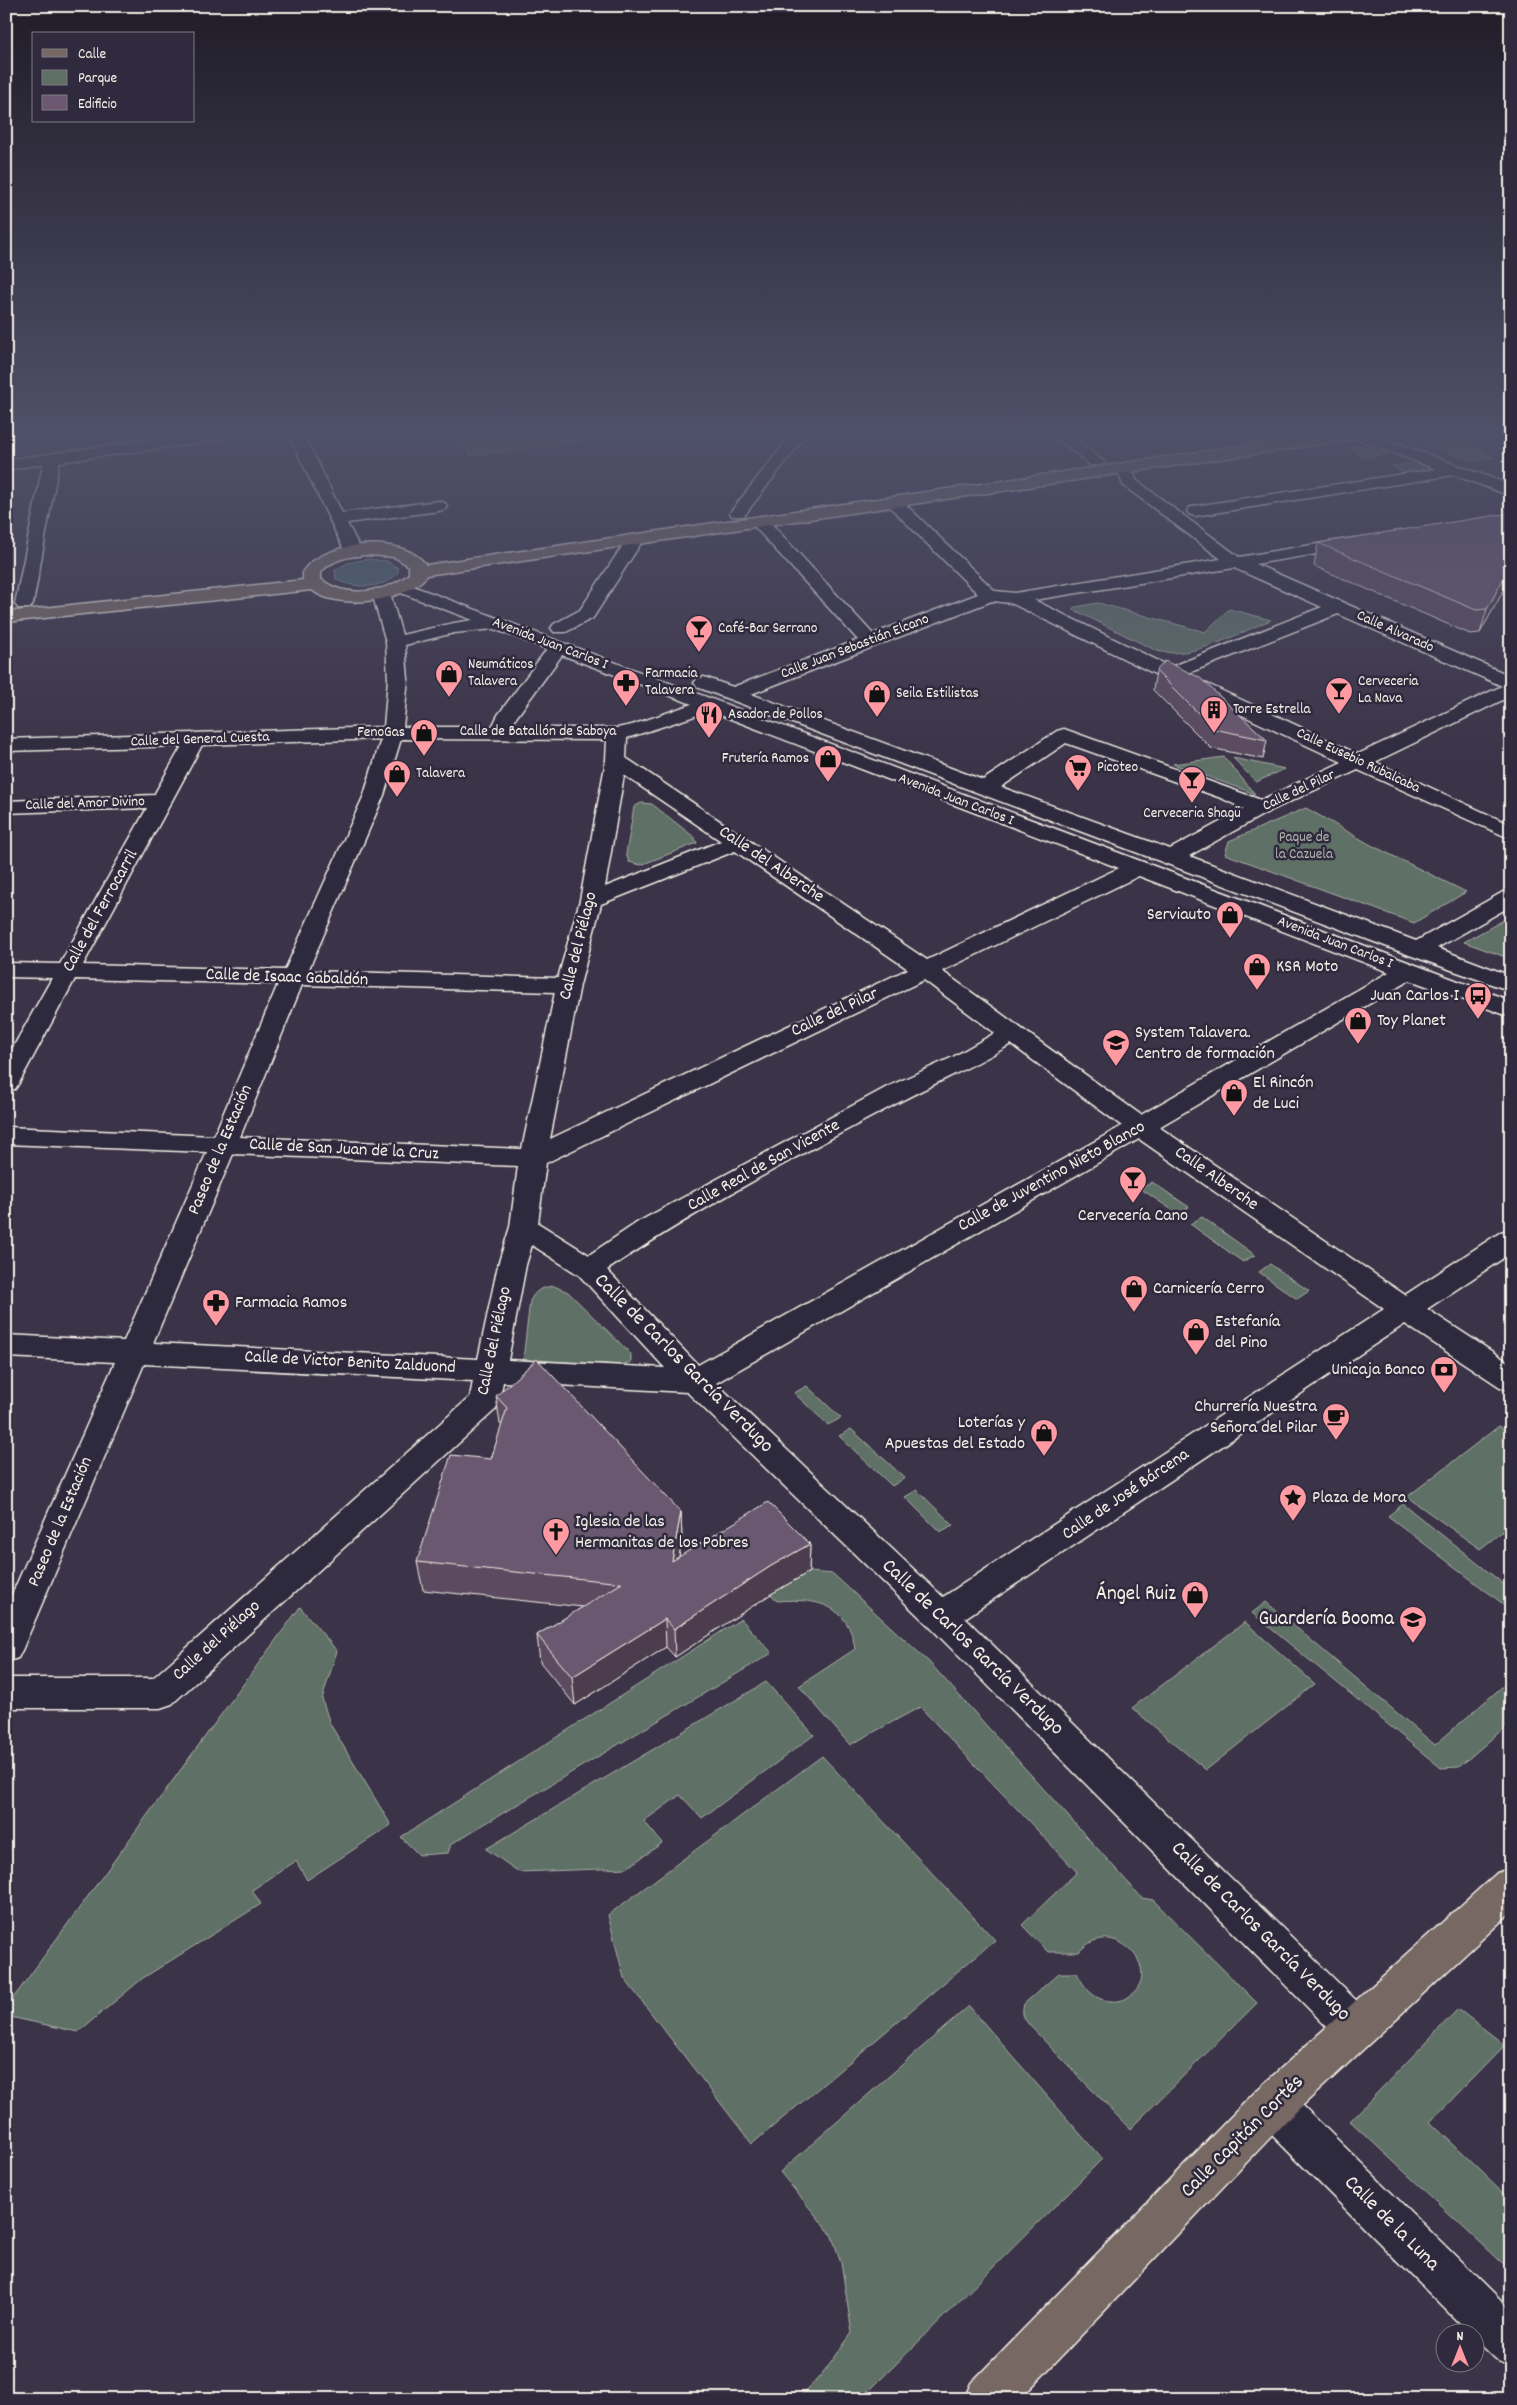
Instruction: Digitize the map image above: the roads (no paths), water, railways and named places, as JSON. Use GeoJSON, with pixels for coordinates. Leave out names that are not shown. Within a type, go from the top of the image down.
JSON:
{"type":"FeatureCollection","features":[{"type":"Feature","properties":{"kind":"main road"},"geometry":{"type":"LineString","coordinates":[[313,578],[323,590],[341,594],[381,593],[413,573],[553,547]]}},
{"type":"Feature","properties":{"kind":"main road"},"geometry":{"type":"LineString","coordinates":[[6,617],[313,578],[325,560],[352,552],[385,551],[413,573],[586,547]]}},
{"type":"Feature","properties":{"kind":"main road"},"geometry":{"type":"LineString","coordinates":[[6,605],[313,578]]}},
{"type":"Feature","properties":{"kind":"main road","name":"Calle Capitán Cortés"},"geometry":{"type":"LineString","coordinates":[[987,2399],[1272,2106],[1355,2027],[1511,1886]]}},
{"type":"Feature","properties":{"kind":"street"},"geometry":{"type":"LineString","coordinates":[[24,604],[35,547]]}},
{"type":"Feature","properties":{"kind":"street"},"geometry":{"type":"LineString","coordinates":[[350,547],[352,552]]}},
{"type":"Feature","properties":{"kind":"street"},"geometry":{"type":"LineString","coordinates":[[500,732],[505,719],[559,638],[587,614],[629,547]]}},
{"type":"Feature","properties":{"kind":"street"},"geometry":{"type":"LineString","coordinates":[[783,547],[870,641]]}},
{"type":"Feature","properties":{"kind":"street"},"geometry":{"type":"LineString","coordinates":[[940,547],[990,596]]}},
{"type":"Feature","properties":{"kind":"street","name":"Calle Alvarado"},"geometry":{"type":"LineString","coordinates":[[1229,547],[1338,607],[1511,683]]}},
{"type":"Feature","properties":{"kind":"street","name":"Calle Juan Sebastián Elcano"},"geometry":{"type":"LineString","coordinates":[[733,694],[990,596],[1015,598],[1239,554],[1259,558],[1328,547]]}},
{"type":"Feature","properties":{"kind":"street","name":"Calle Alvarado"},"geometry":{"type":"LineString","coordinates":[[1259,558],[1511,666]]}},
{"type":"Feature","properties":{"kind":"street","name":"Avenida Juan Carlos I"},"geometry":{"type":"LineString","coordinates":[[413,573],[494,623],[559,638],[733,694],[1170,858],[1412,960],[1511,1010]]}},
{"type":"Feature","properties":{"kind":"street","name":"Avenida Juan Carlos I"},"geometry":{"type":"LineString","coordinates":[[413,573],[709,705],[1137,868],[1412,960],[1511,984]]}},
{"type":"Feature","properties":{"kind":"street","name":"Paseo de la Estación"},"geometry":{"type":"LineString","coordinates":[[6,1648],[224,1144],[293,978],[374,795],[393,733],[398,679],[395,642],[381,593]]}},
{"type":"Feature","properties":{"kind":"street","name":"Calle Eusebio Rubalcaba"},"geometry":{"type":"LineString","coordinates":[[1015,598],[1170,674],[1511,833]]}},
{"type":"Feature","properties":{"kind":"street"},"geometry":{"type":"LineString","coordinates":[[1170,674],[1338,607]]}},
{"type":"Feature","properties":{"kind":"street"},"geometry":{"type":"LineString","coordinates":[[395,642],[454,628],[494,623]]}},
{"type":"Feature","properties":{"kind":"street","name":"Calle del Pilar"},"geometry":{"type":"LineString","coordinates":[[1170,858],[1262,808],[1511,688]]}},
{"type":"Feature","properties":{"kind":"street","name":"Calle de Batallón de Saboya"},"geometry":{"type":"LineString","coordinates":[[393,733],[617,734],[637,730],[709,705]]}},
{"type":"Feature","properties":{"kind":"street","name":"Calle del General Cuesta"},"geometry":{"type":"LineString","coordinates":[[6,746],[393,733]]}},
{"type":"Feature","properties":{"kind":"street","name":"Calle del Piélago"},"geometry":{"type":"LineString","coordinates":[[6,1693],[160,1693],[484,1402],[512,1265],[524,1226],[533,1158],[568,985],[591,900],[616,760],[617,734]]}},
{"type":"Feature","properties":{"kind":"street"},"geometry":{"type":"LineString","coordinates":[[985,788],[1064,735],[1262,808]]}},
{"type":"Feature","properties":{"kind":"street","name":"Calle del Ferrocarril"},"geometry":{"type":"LineString","coordinates":[[6,1083],[195,740]]}},
{"type":"Feature","properties":{"kind":"street","name":"Calle del Alberche"},"geometry":{"type":"LineString","coordinates":[[616,760],[926,970]]}},
{"type":"Feature","properties":{"kind":"street","name":"Calle del Amor Divino"},"geometry":{"type":"LineString","coordinates":[[6,807],[163,800]]}},
{"type":"Feature","properties":{"kind":"street"},"geometry":{"type":"LineString","coordinates":[[591,900],[738,842]]}},
{"type":"Feature","properties":{"kind":"street","name":"Calle del Pilar"},"geometry":{"type":"LineString","coordinates":[[533,1158],[1137,868]]}},
{"type":"Feature","properties":{"kind":"street","name":"Calle de Juventino Nieto Blanco"},"geometry":{"type":"LineString","coordinates":[[694,1381],[1140,1127],[1412,960],[1511,896]]}},
{"type":"Feature","properties":{"kind":"street","name":"Calle de Isaac Gabaldón"},"geometry":{"type":"LineString","coordinates":[[6,970],[568,985]]}},
{"type":"Feature","properties":{"kind":"street","name":"Calle Alberche"},"geometry":{"type":"LineString","coordinates":[[926,970],[1140,1127],[1406,1310],[1511,1379]]}},
{"type":"Feature","properties":{"kind":"street","name":"Calle Real de San Vicente"},"geometry":{"type":"LineString","coordinates":[[589,1268],[657,1224],[888,1098],[962,1062],[1011,1034]]}},
{"type":"Feature","properties":{"kind":"street","name":"Calle de San Juan de la Cruz"},"geometry":{"type":"LineString","coordinates":[[6,1135],[533,1158]]}},
{"type":"Feature","properties":{"kind":"street"},"geometry":{"type":"LineString","coordinates":[[524,1226],[589,1268]]}},
{"type":"Feature","properties":{"kind":"street","name":"Calle de José Bárcena"},"geometry":{"type":"LineString","coordinates":[[941,1616],[1511,1239]]}},
{"type":"Feature","properties":{"kind":"street","name":"Calle de Carlos García Verdugo"},"geometry":{"type":"LineString","coordinates":[[589,1268],[694,1381],[941,1616],[1355,2027]]}},
{"type":"Feature","properties":{"kind":"street","name":"Calle de Victor Benito Zalduond"},"geometry":{"type":"LineString","coordinates":[[6,1346],[694,1381]]}},
{"type":"Feature","properties":{"kind":"street","name":"Calle de la Luna"},"geometry":{"type":"LineString","coordinates":[[1272,2106],[1511,2343]]}},
{"type":"Feature","properties":{"kind":"water"},"geometry":{"type":"Polygon","coordinates":[[[368,559],[387,561],[398,568],[398,572],[386,582],[369,586],[351,585],[336,579],[335,570],[348,563],[368,559]]]}},
{"type":"Feature","properties":{"kind":"place","name":"Café-Bar Serrano"},"geometry":{"type":"Point","coordinates":[699,653]}},
{"type":"Feature","properties":{"kind":"place","name":"Neumáticos Talavera"},"geometry":{"type":"Point","coordinates":[449,698]}},
{"type":"Feature","properties":{"kind":"place","name":"Farmacia Talavera"},"geometry":{"type":"Point","coordinates":[626,707]}},
{"type":"Feature","properties":{"kind":"place","name":"Cerveceria La Nava"},"geometry":{"type":"Point","coordinates":[1339,715]}},
{"type":"Feature","properties":{"kind":"place","name":"Seila Estilistas"},"geometry":{"type":"Point","coordinates":[877,718]}},
{"type":"Feature","properties":{"kind":"place","name":"Torre Estrella"},"geometry":{"type":"Point","coordinates":[1214,734]}},
{"type":"Feature","properties":{"kind":"place","name":"Asador de Pollos"},"geometry":{"type":"Point","coordinates":[709,739]}},
{"type":"Feature","properties":{"kind":"place","name":"FenoGas"},"geometry":{"type":"Point","coordinates":[424,757]}},
{"type":"Feature","properties":{"kind":"place","name":"Frutería Ramos"},"geometry":{"type":"Point","coordinates":[828,783]}},
{"type":"Feature","properties":{"kind":"place","name":"Picoteo"},"geometry":{"type":"Point","coordinates":[1078,792]}},
{"type":"Feature","properties":{"kind":"place","name":"Talavera"},"geometry":{"type":"Point","coordinates":[397,798]}},
{"type":"Feature","properties":{"kind":"place","name":"Cerveceria Shagü"},"geometry":{"type":"Point","coordinates":[1192,804]}},
{"type":"Feature","properties":{"kind":"place","name":"Serviauto"},"geometry":{"type":"Point","coordinates":[1230,939]}},
{"type":"Feature","properties":{"kind":"place","name":"KSR Moto"},"geometry":{"type":"Point","coordinates":[1257,991]}},
{"type":"Feature","properties":{"kind":"place","name":"Juan Carlos I"},"geometry":{"type":"Point","coordinates":[1478,1020]}},
{"type":"Feature","properties":{"kind":"place","name":"Toy Planet"},"geometry":{"type":"Point","coordinates":[1358,1045]}},
{"type":"Feature","properties":{"kind":"place","name":"System Talavera. Centro de formación"},"geometry":{"type":"Point","coordinates":[1116,1067]}},
{"type":"Feature","properties":{"kind":"place","name":"El Rincón de Luci"},"geometry":{"type":"Point","coordinates":[1234,1117]}},
{"type":"Feature","properties":{"kind":"place","name":"Cervecería Cano"},"geometry":{"type":"Point","coordinates":[1133,1204]}},
{"type":"Feature","properties":{"kind":"place","name":"Carnicería Cerro"},"geometry":{"type":"Point","coordinates":[1134,1313]}},
{"type":"Feature","properties":{"kind":"place","name":"Farmacia Ramos"},"geometry":{"type":"Point","coordinates":[216,1327]}},
{"type":"Feature","properties":{"kind":"place","name":"Estefanía del Pino"},"geometry":{"type":"Point","coordinates":[1196,1356]}},
{"type":"Feature","properties":{"kind":"place","name":"Unicaja Banco"},"geometry":{"type":"Point","coordinates":[1444,1394]}},
{"type":"Feature","properties":{"kind":"place","name":"Churrería Nuestra Señora del Pilar"},"geometry":{"type":"Point","coordinates":[1336,1441]}},
{"type":"Feature","properties":{"kind":"place","name":"Loterías y Apuestas del Estado"},"geometry":{"type":"Point","coordinates":[1044,1457]}},
{"type":"Feature","properties":{"kind":"place","name":"Plaza de Mora"},"geometry":{"type":"Point","coordinates":[1293,1522]}},
{"type":"Feature","properties":{"kind":"place","name":"Iglesia de las Hermanitas de los Pobres"},"geometry":{"type":"Point","coordinates":[556,1556]}},
{"type":"Feature","properties":{"kind":"place","name":"Ángel Ruiz"},"geometry":{"type":"Point","coordinates":[1195,1619]}},
{"type":"Feature","properties":{"kind":"place","name":"Guardería Booma"},"geometry":{"type":"Point","coordinates":[1413,1644]}},
{"type":"Feature","properties":{"kind":"park label","name":"Paque de la Cazuela"},"geometry":{"type":"Point","coordinates":[1304,846]}}]}
